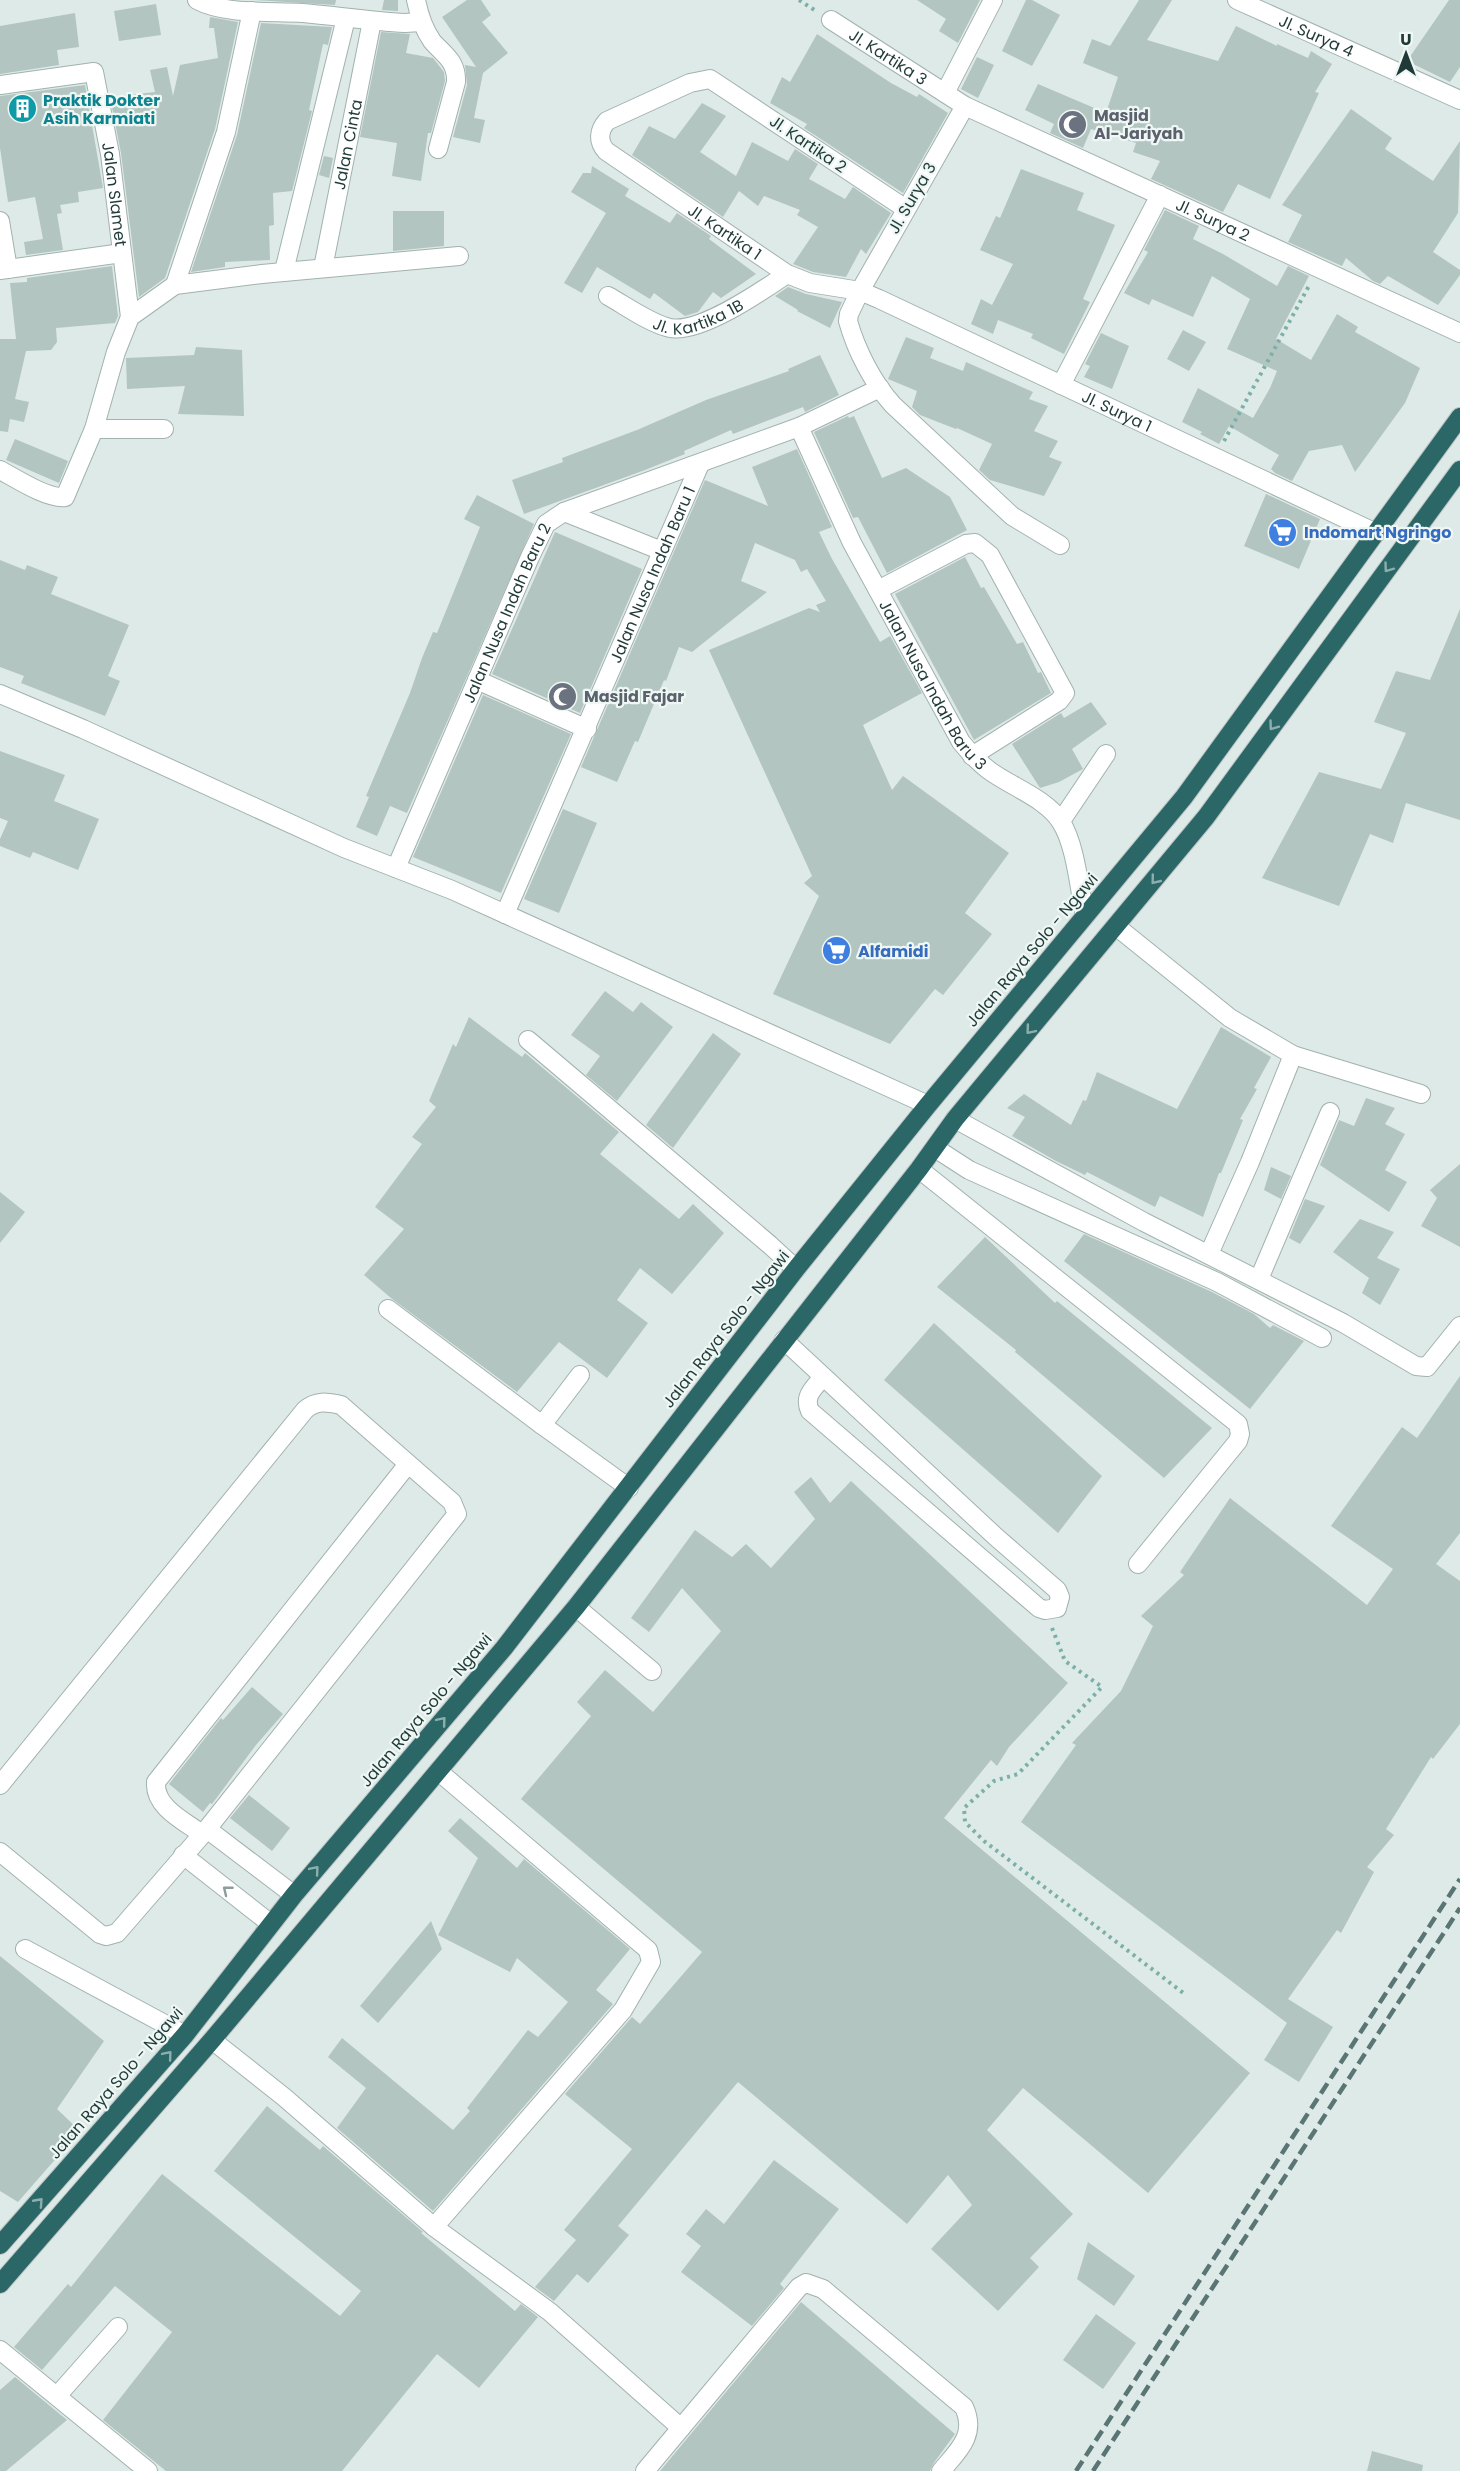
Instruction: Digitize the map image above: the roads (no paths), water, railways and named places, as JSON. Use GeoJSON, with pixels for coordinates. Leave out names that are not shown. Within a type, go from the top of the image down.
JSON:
{"type":"FeatureCollection","features":[{"type":"Feature","properties":{"kind":"highway","name":"Jalan Raya Solo - Ngawi"},"geometry":{"type":"LineString","coordinates":[[0,2246],[185,2035],[294,1895],[504,1648],[796,1269],[928,1105],[1184,797],[1460,417]]}},
{"type":"Feature","properties":{"kind":"highway"},"geometry":{"type":"LineString","coordinates":[[0,2284],[212,2040],[576,1607],[919,1169],[955,1119],[1117,927],[1206,817],[1460,470]]}},
{"type":"Feature","properties":{"kind":"highway"},"geometry":{"type":"LineString","coordinates":[[928,1105],[955,1119]]}},
{"type":"Feature","properties":{"kind":"street"},"geometry":{"type":"LineString","coordinates":[[197,0],[223,8],[252,11],[303,13],[372,21],[421,22]]}},
{"type":"Feature","properties":{"kind":"street"},"geometry":{"type":"LineString","coordinates":[[416,0],[421,22],[432,41],[451,60],[456,72],[456,81],[438,149]]}},
{"type":"Feature","properties":{"kind":"street"},"geometry":{"type":"LineString","coordinates":[[945,93],[993,0]]}},
{"type":"Feature","properties":{"kind":"street","name":"Jl. Surya 4"},"geometry":{"type":"LineString","coordinates":[[1237,0],[1460,100]]}},
{"type":"Feature","properties":{"kind":"street"},"geometry":{"type":"LineString","coordinates":[[175,285],[226,132],[252,11]]}},
{"type":"Feature","properties":{"kind":"street"},"geometry":{"type":"LineString","coordinates":[[284,271],[346,18]]}},
{"type":"Feature","properties":{"kind":"street","name":"Jl. Kartika 3"},"geometry":{"type":"LineString","coordinates":[[831,20],[965,106]]}},
{"type":"Feature","properties":{"kind":"street","name":"Jalan Cinta"},"geometry":{"type":"LineString","coordinates":[[323,268],[372,21]]}},
{"type":"Feature","properties":{"kind":"street","name":"Jalan Slamet"},"geometry":{"type":"LineString","coordinates":[[0,85],[94,72],[110,154],[130,317]]}},
{"type":"Feature","properties":{"kind":"street","name":"Jl. Kartika 2"},"geometry":{"type":"LineString","coordinates":[[602,146],[600,134],[607,121],[690,83],[710,79],[906,209]]}},
{"type":"Feature","properties":{"kind":"street","name":"Jl. Surya 3"},"geometry":{"type":"LineString","coordinates":[[965,106],[860,291],[848,321],[864,360],[872,393],[893,405],[1012,516],[1060,545]]}},
{"type":"Feature","properties":{"kind":"street","name":"Jl. Surya 2"},"geometry":{"type":"LineString","coordinates":[[965,106],[1460,333]]}},
{"type":"Feature","properties":{"kind":"street","name":"Jl. Kartika 1"},"geometry":{"type":"LineString","coordinates":[[602,146],[787,274],[810,283],[860,291]]}},
{"type":"Feature","properties":{"kind":"street"},"geometry":{"type":"LineString","coordinates":[[1061,385],[1160,195]]}},
{"type":"Feature","properties":{"kind":"street"},"geometry":{"type":"LineString","coordinates":[[0,221],[4,269],[122,253]]}},
{"type":"Feature","properties":{"kind":"street"},"geometry":{"type":"LineString","coordinates":[[0,470],[57,498],[65,497],[94,429],[116,352],[130,317],[175,285],[284,271],[459,256]]}},
{"type":"Feature","properties":{"kind":"street","name":"Jl. Kartika 1B"},"geometry":{"type":"LineString","coordinates":[[608,296],[664,326],[682,329],[706,322],[764,290],[787,274]]}},
{"type":"Feature","properties":{"kind":"street","name":"Jl. Surya 1"},"geometry":{"type":"LineString","coordinates":[[860,291],[1376,533]]}},
{"type":"Feature","properties":{"kind":"street","name":"Jalan Nusa Indah Baru 2"},"geometry":{"type":"LineString","coordinates":[[396,868],[546,524],[564,512],[799,427],[872,393]]}},
{"type":"Feature","properties":{"kind":"street","name":"Jalan Nusa Indah Baru 3"},"geometry":{"type":"LineString","coordinates":[[799,427],[836,512],[953,730],[972,756],[991,772],[1036,798],[1061,821],[1070,842],[1085,916]]}},
{"type":"Feature","properties":{"kind":"street"},"geometry":{"type":"LineString","coordinates":[[94,429],[164,429]]}},
{"type":"Feature","properties":{"kind":"street","name":"Jalan Nusa Indah Baru 1"},"geometry":{"type":"LineString","coordinates":[[505,914],[700,464]]}},
{"type":"Feature","properties":{"kind":"street"},"geometry":{"type":"LineString","coordinates":[[564,512],[662,551]]}},
{"type":"Feature","properties":{"kind":"street"},"geometry":{"type":"LineString","coordinates":[[878,590],[966,544],[975,543],[990,555],[1065,693],[1059,701],[972,756]]}},
{"type":"Feature","properties":{"kind":"street"},"geometry":{"type":"LineString","coordinates":[[477,680],[587,729]]}},
{"type":"Feature","properties":{"kind":"street"},"geometry":{"type":"LineString","coordinates":[[0,694],[83,729],[290,825],[452,890],[928,1105]]}},
{"type":"Feature","properties":{"kind":"street"},"geometry":{"type":"LineString","coordinates":[[1061,821],[1106,754]]}},
{"type":"Feature","properties":{"kind":"street"},"geometry":{"type":"LineString","coordinates":[[1117,927],[1230,1018],[1293,1055],[1421,1094]]}},
{"type":"Feature","properties":{"kind":"street"},"geometry":{"type":"LineString","coordinates":[[528,1040],[796,1269]]}},
{"type":"Feature","properties":{"kind":"street"},"geometry":{"type":"LineString","coordinates":[[1209,1254],[1250,1162],[1293,1055]]}},
{"type":"Feature","properties":{"kind":"street"},"geometry":{"type":"LineString","coordinates":[[1259,1279],[1330,1112]]}},
{"type":"Feature","properties":{"kind":"street"},"geometry":{"type":"LineString","coordinates":[[955,1119],[1144,1222],[1343,1323],[1416,1366],[1427,1367],[1460,1326]]}},
{"type":"Feature","properties":{"kind":"street"},"geometry":{"type":"LineString","coordinates":[[935,1148],[969,1170],[1217,1282],[1322,1338]]}},
{"type":"Feature","properties":{"kind":"street"},"geometry":{"type":"LineString","coordinates":[[919,1169],[1238,1425],[1240,1434],[1238,1441],[1138,1564]]}},
{"type":"Feature","properties":{"kind":"street"},"geometry":{"type":"LineString","coordinates":[[388,1309],[629,1488]]}},
{"type":"Feature","properties":{"kind":"street"},"geometry":{"type":"LineString","coordinates":[[784,1340],[824,1377],[996,1537],[1057,1590],[1060,1597],[1058,1608],[1045,1610],[1039,1608],[810,1411],[807,1405],[809,1394],[824,1377]]}},
{"type":"Feature","properties":{"kind":"street"},"geometry":{"type":"LineString","coordinates":[[542,1425],[580,1375]]}},
{"type":"Feature","properties":{"kind":"street"},"geometry":{"type":"LineString","coordinates":[[0,1785],[313,1403],[328,1402],[341,1405],[452,1502],[457,1514],[204,1832],[117,1933],[106,1936],[100,1934],[0,1852]]}},
{"type":"Feature","properties":{"kind":"street"},"geometry":{"type":"LineString","coordinates":[[294,1895],[163,1805],[156,1794],[156,1782],[408,1464]]}},
{"type":"Feature","properties":{"kind":"street"},"geometry":{"type":"LineString","coordinates":[[576,1607],[652,1671]]}},
{"type":"Feature","properties":{"kind":"street"},"geometry":{"type":"LineString","coordinates":[[434,2227],[623,2010],[651,1962],[648,1950],[438,1771]]}},
{"type":"Feature","properties":{"kind":"street"},"geometry":{"type":"LineString","coordinates":[[183,1854],[271,1924]]}},
{"type":"Feature","properties":{"kind":"street"},"geometry":{"type":"LineString","coordinates":[[25,1949],[185,2035]]}},
{"type":"Feature","properties":{"kind":"street"},"geometry":{"type":"LineString","coordinates":[[212,2040],[284,2097],[434,2227],[550,2313],[681,2428]]}},
{"type":"Feature","properties":{"kind":"street"},"geometry":{"type":"LineString","coordinates":[[645,2471],[799,2287],[806,2283],[823,2289],[964,2407],[968,2416],[969,2431],[966,2442],[941,2471]]}},
{"type":"Feature","properties":{"kind":"street"},"geometry":{"type":"LineString","coordinates":[[57,2396],[118,2327]]}},
{"type":"Feature","properties":{"kind":"street"},"geometry":{"type":"LineString","coordinates":[[0,2350],[148,2471]]}},
{"type":"Feature","properties":{"kind":"railway"},"geometry":{"type":"LineString","coordinates":[[1076,2471],[1460,1879]]}},
{"type":"Feature","properties":{"kind":"railway"},"geometry":{"type":"LineString","coordinates":[[1093,2471],[1460,1908]]}},
{"type":"Feature","properties":{"kind":"place","name":"Praktik Dokter Asih Karmiati"},"geometry":{"type":"Point","coordinates":[22,109]}},
{"type":"Feature","properties":{"kind":"place","name":"Masjid Al-Jariyah"},"geometry":{"type":"Point","coordinates":[1073,124]}},
{"type":"Feature","properties":{"kind":"place","name":"Indomart Ngringo"},"geometry":{"type":"Point","coordinates":[1283,532]}},
{"type":"Feature","properties":{"kind":"place","name":"Masjid Fajar"},"geometry":{"type":"Point","coordinates":[563,696]}},
{"type":"Feature","properties":{"kind":"place","name":"Alfamidi"},"geometry":{"type":"Point","coordinates":[837,951]}}]}
